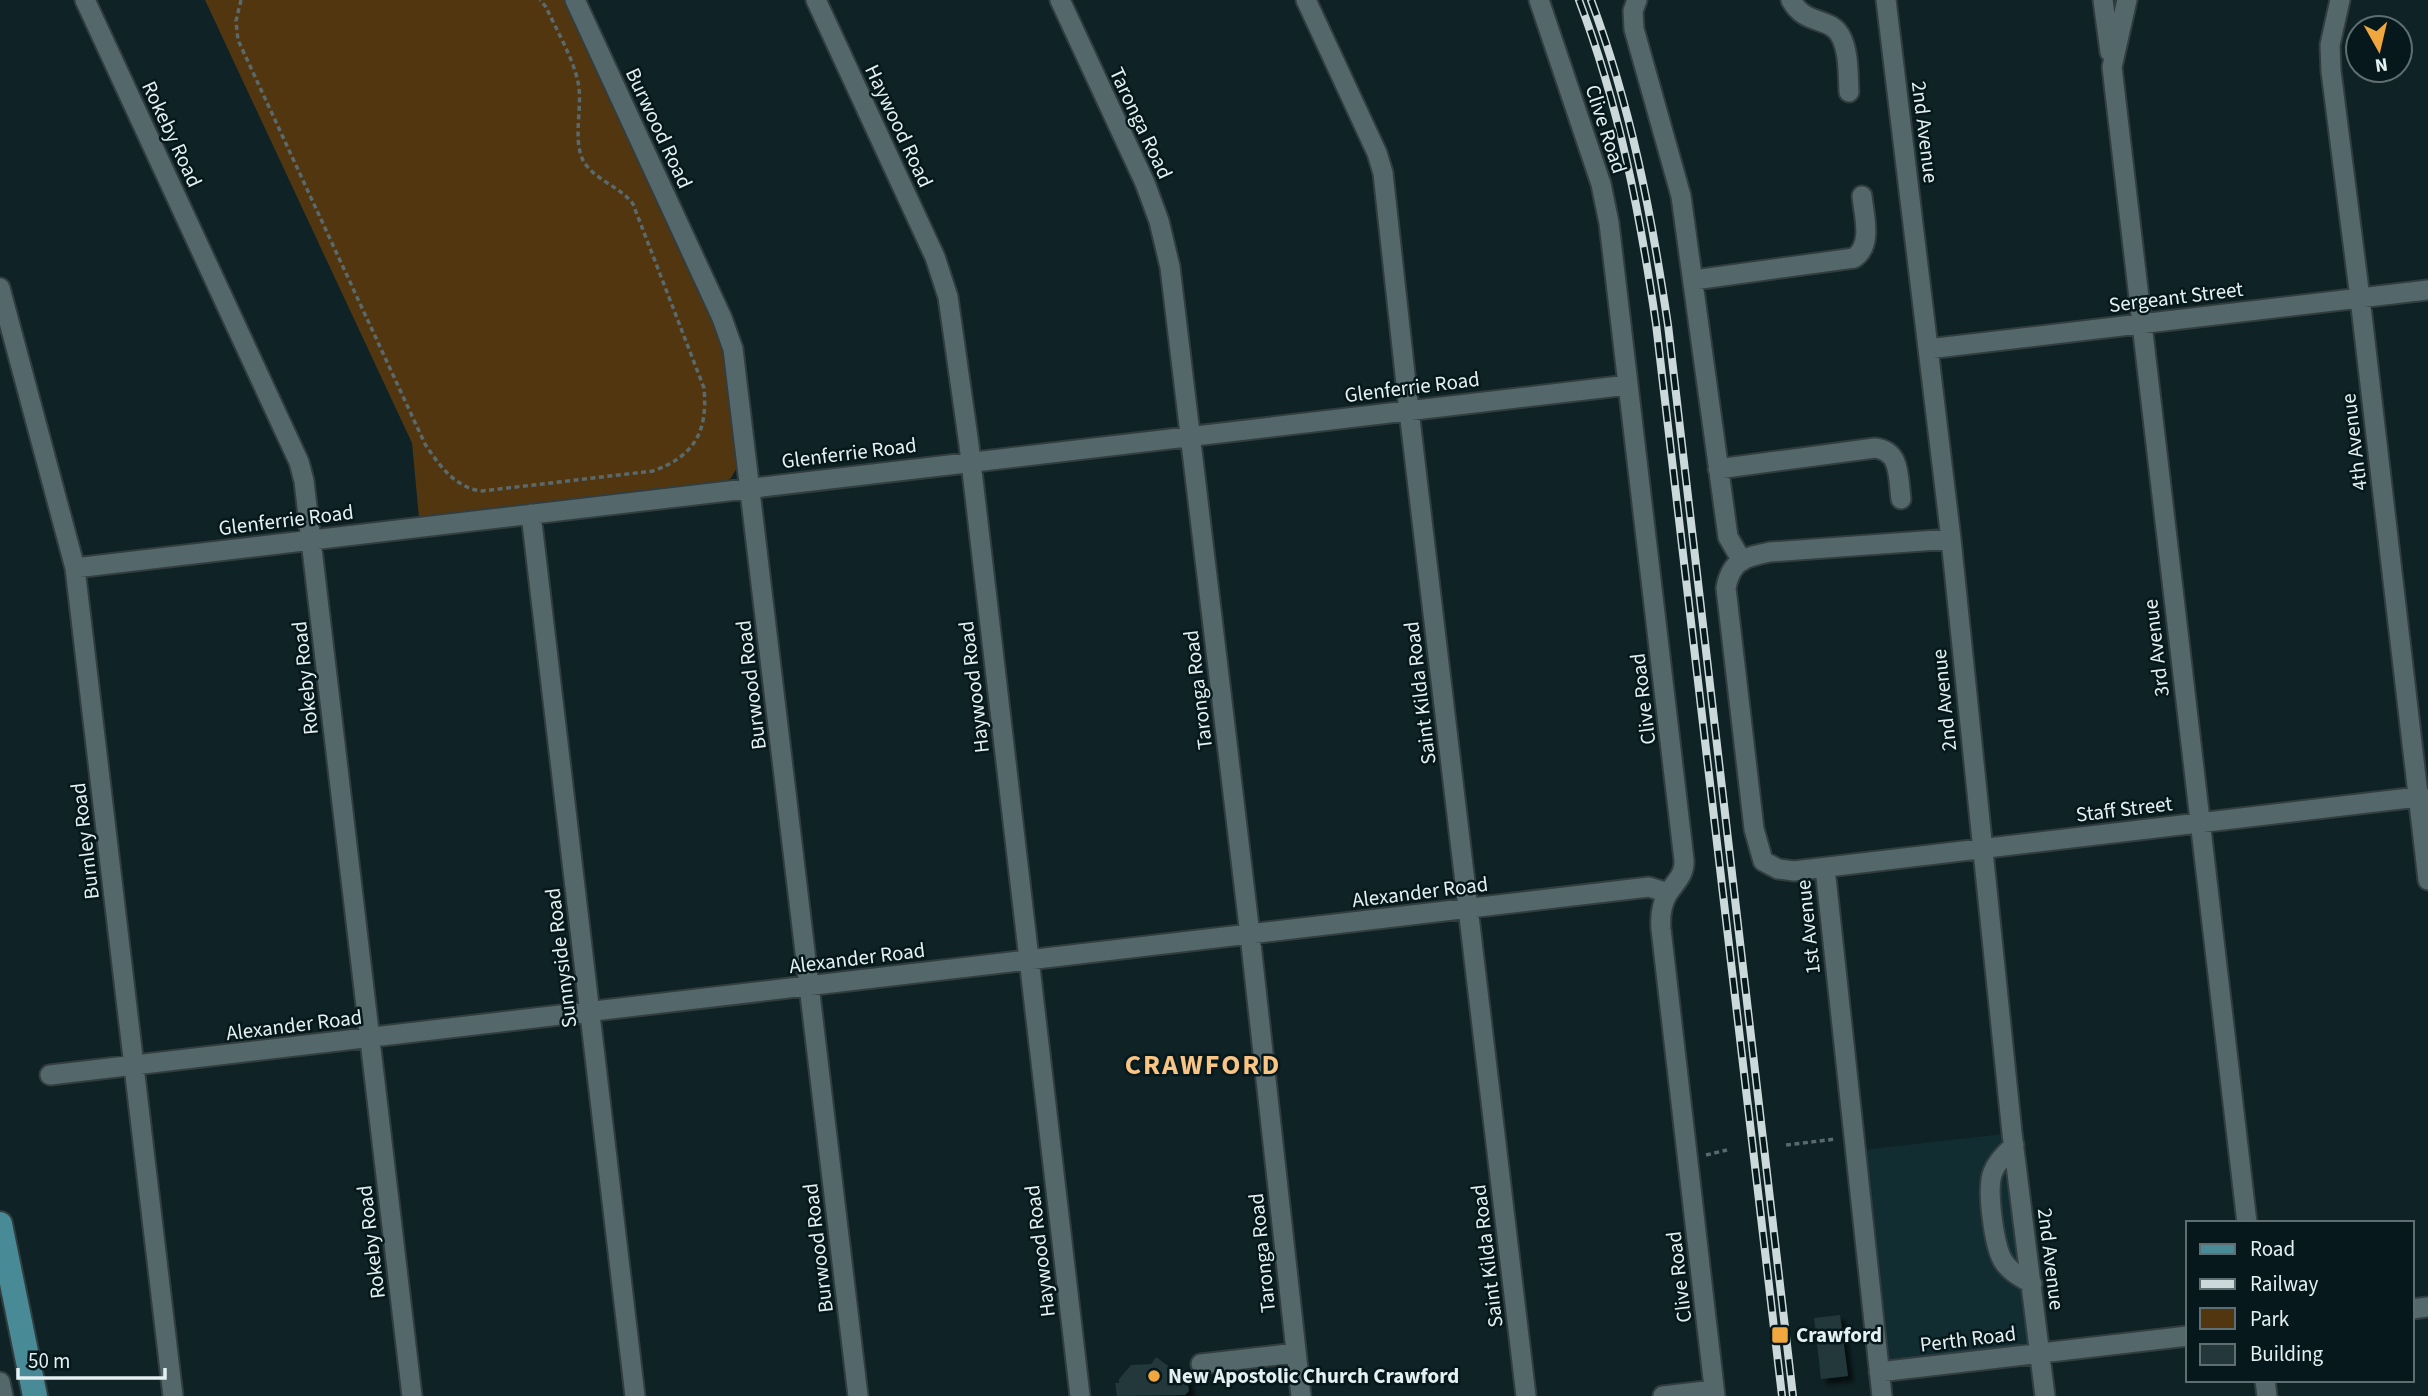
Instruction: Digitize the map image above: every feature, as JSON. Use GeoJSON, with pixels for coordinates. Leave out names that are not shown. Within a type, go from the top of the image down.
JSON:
{"type":"FeatureCollection","features":[{"type":"Feature","properties":{"kind":"main road"},"geometry":{"type":"LineString","coordinates":[[0,1224],[35,1396]]}},
{"type":"Feature","properties":{"kind":"street","name":"Rokeby Road"},"geometry":{"type":"LineString","coordinates":[[85,0],[299,462],[304,481],[412,1396]]}},
{"type":"Feature","properties":{"kind":"street","name":"Burwood Road"},"geometry":{"type":"LineString","coordinates":[[575,0],[728,334],[736,363],[858,1396]]}},
{"type":"Feature","properties":{"kind":"street","name":"Haywood Road"},"geometry":{"type":"LineString","coordinates":[[816,0],[940,270],[950,305],[971,462],[1080,1396]]}},
{"type":"Feature","properties":{"kind":"street","name":"Taronga Road"},"geometry":{"type":"LineString","coordinates":[[1060,0],[1144,183],[1161,228],[1170,267],[1250,935],[1301,1396]]}},
{"type":"Feature","properties":{"kind":"street","name":"Saint Kilda Road"},"geometry":{"type":"LineString","coordinates":[[1306,0],[1377,153],[1383,173],[1526,1396]]}},
{"type":"Feature","properties":{"kind":"street","name":"Clive Road"},"geometry":{"type":"LineString","coordinates":[[1539,0],[1606,203],[1684,860],[1683,872],[1668,893],[1661,912],[1661,929],[1715,1393]]}},
{"type":"Feature","properties":{"kind":"street"},"geometry":{"type":"LineString","coordinates":[[1637,0],[1633,11],[1634,29],[1676,174],[1694,280],[1728,537],[1742,561],[1749,556],[1770,552],[1951,540]]}},
{"type":"Feature","properties":{"kind":"street"},"geometry":{"type":"LineString","coordinates":[[1791,0],[1804,16],[1829,25],[1841,36],[1845,48],[1849,92]]}},
{"type":"Feature","properties":{"kind":"street","name":"2nd Avenue"},"geometry":{"type":"LineString","coordinates":[[1885,0],[1951,540],[1981,849],[2045,1396]]}},
{"type":"Feature","properties":{"kind":"street","name":"3rd Avenue"},"geometry":{"type":"LineString","coordinates":[[2103,0],[2247,1221]]}},
{"type":"Feature","properties":{"kind":"street","name":"3rd Avenue"},"geometry":{"type":"LineString","coordinates":[[2112,67],[2127,0]]}},
{"type":"Feature","properties":{"kind":"street","name":"4th Avenue"},"geometry":{"type":"LineString","coordinates":[[2340,0],[2330,45],[2332,71],[2423,798],[2428,880]]}},
{"type":"Feature","properties":{"kind":"street"},"geometry":{"type":"LineString","coordinates":[[1694,280],[1854,258],[1865,246],[1862,196]]}},
{"type":"Feature","properties":{"kind":"street","name":"Burnley Road"},"geometry":{"type":"LineString","coordinates":[[0,288],[75,568],[173,1396]]}},
{"type":"Feature","properties":{"kind":"street","name":"Sergeant Street"},"geometry":{"type":"LineString","coordinates":[[1928,349],[2428,290]]}},
{"type":"Feature","properties":{"kind":"street","name":"Glenferrie Road"},"geometry":{"type":"LineString","coordinates":[[75,568],[1628,385]]}},
{"type":"Feature","properties":{"kind":"street"},"geometry":{"type":"LineString","coordinates":[[1718,469],[1875,448],[1885,449],[1892,455],[1896,466],[1901,499]]}},
{"type":"Feature","properties":{"kind":"street","name":"Sunnyside Road"},"geometry":{"type":"LineString","coordinates":[[531,514],[635,1396]]}},
{"type":"Feature","properties":{"kind":"street","name":"1st Avenue"},"geometry":{"type":"LineString","coordinates":[[1742,561],[1735,564],[1728,575],[1726,588],[1758,846],[1763,861],[1778,869],[1794,871],[1825,868],[1882,1396]]}},
{"type":"Feature","properties":{"kind":"street","name":"Staff Street"},"geometry":{"type":"LineString","coordinates":[[1825,868],[2423,798]]}},
{"type":"Feature","properties":{"kind":"street","name":"Alexander Road"},"geometry":{"type":"LineString","coordinates":[[50,1075],[1649,887],[1668,893]]}},
{"type":"Feature","properties":{"kind":"street"},"geometry":{"type":"LineString","coordinates":[[2014,1145],[1998,1162],[1992,1174],[1996,1242],[2003,1261],[2012,1271],[2032,1284]]}},
{"type":"Feature","properties":{"kind":"street","name":"Perth Road"},"geometry":{"type":"LineString","coordinates":[[1879,1373],[2186,1336]]}},
{"type":"Feature","properties":{"kind":"street"},"geometry":{"type":"LineString","coordinates":[[1201,1364],[1296,1353]]}},
{"type":"Feature","properties":{"kind":"street"},"geometry":{"type":"LineString","coordinates":[[0,1382],[3,1396]]}},
{"type":"Feature","properties":{"kind":"street"},"geometry":{"type":"LineString","coordinates":[[1663,1396],[1715,1393]]}},
{"type":"Feature","properties":{"kind":"path"},"geometry":{"type":"LineString","coordinates":[[241,0],[236,21],[238,40],[425,444],[453,478],[467,487],[482,491],[653,471],[672,463],[689,451],[701,430],[704,418],[704,388],[633,204],[626,195],[589,168],[582,159],[579,146],[578,81],[541,0]]}},
{"type":"Feature","properties":{"kind":"path"},"geometry":{"type":"LineString","coordinates":[[1786,1145],[1853,1137]]}},
{"type":"Feature","properties":{"kind":"path"},"geometry":{"type":"LineString","coordinates":[[1718,1151],[1727,1150]]}},
{"type":"Feature","properties":{"kind":"shaded area"},"geometry":{"type":"Polygon","coordinates":[[[2012,1133],[2041,1353],[1879,1372],[1854,1151],[2012,1133]]]}},
{"type":"Feature","properties":{"kind":"green space"},"geometry":{"type":"Polygon","coordinates":[[[205,0],[564,0],[716,325],[725,352],[738,466],[731,478],[721,483],[419,518],[412,443],[205,0]]]}},
{"type":"Feature","properties":{"kind":"building"},"geometry":{"type":"Polygon","coordinates":[[[1840,1315],[1848,1376],[1821,1379],[1814,1318],[1840,1315]]]}},
{"type":"Feature","properties":{"kind":"building","name":"New Apostolic Church Crawford"},"geometry":{"type":"Polygon","coordinates":[[[1156,1357],[1174,1370],[1182,1368],[1186,1372],[1189,1391],[1185,1395],[1117,1396],[1115,1383],[1119,1383],[1119,1379],[1131,1365],[1151,1364],[1156,1357]]]}},
{"type":"Feature","properties":{"kind":"railway"},"geometry":{"type":"LineString","coordinates":[[1579,0],[1617,120],[1643,242],[1656,324],[1782,1396]]}},
{"type":"Feature","properties":{"kind":"railway"},"geometry":{"type":"LineString","coordinates":[[1591,0],[1618,80],[1638,160],[1668,325],[1793,1396]]}},
{"type":"Feature","properties":{"kind":"place","name":"Crawford"},"geometry":{"type":"Point","coordinates":[1780,1335]}},
{"type":"Feature","properties":{"kind":"place","name":"New Apostolic Church Crawford"},"geometry":{"type":"Point","coordinates":[1154,1376]}},
{"type":"Feature","properties":{"kind":"district","name":"CRAWFORD"},"geometry":{"type":"Point","coordinates":[1203,1065]}}]}
